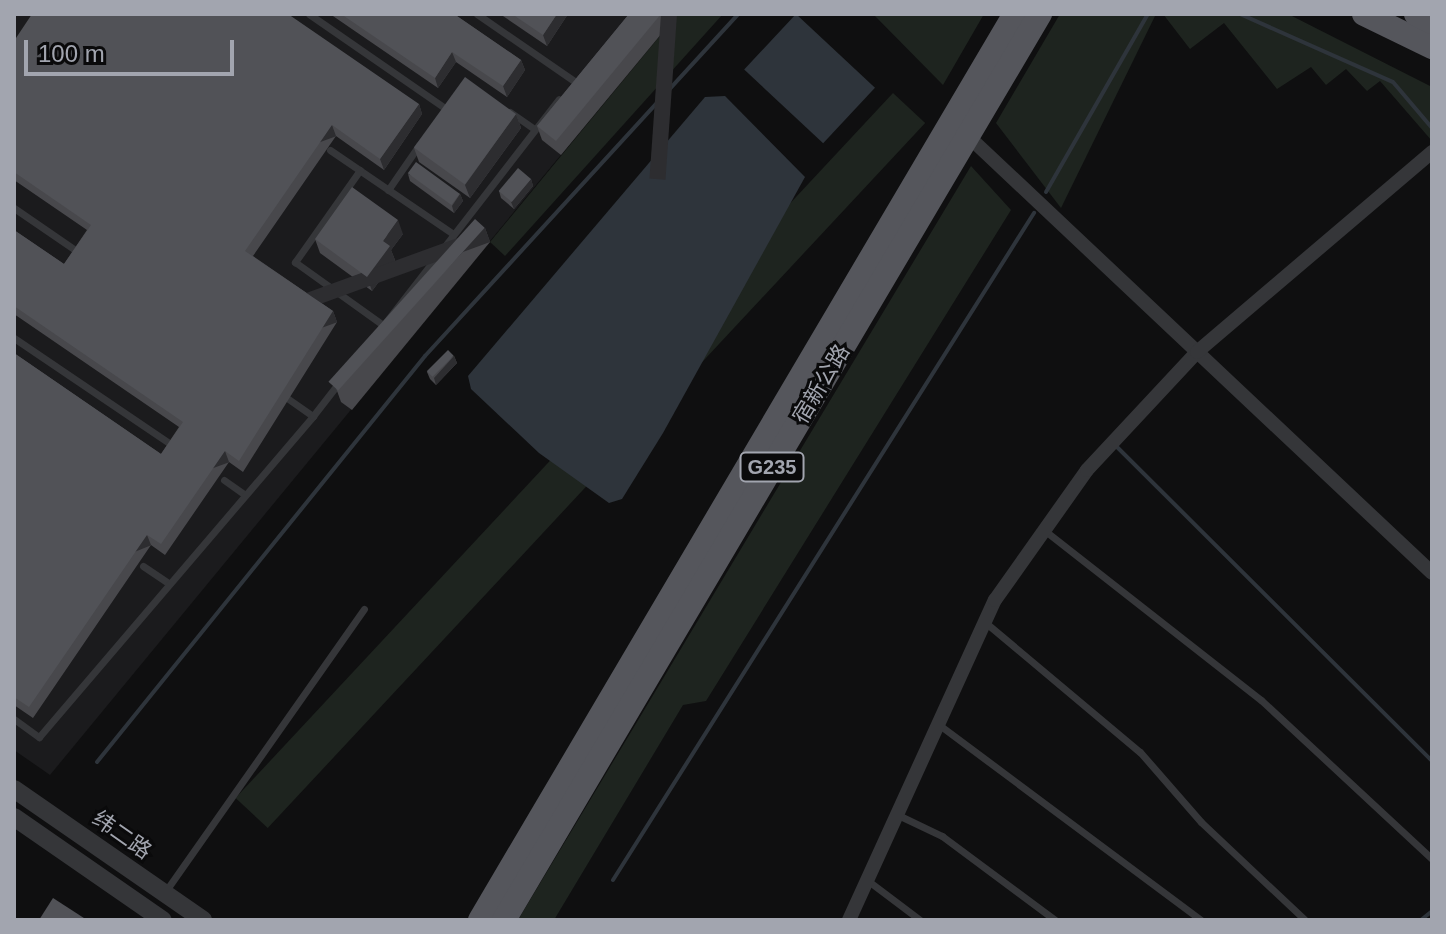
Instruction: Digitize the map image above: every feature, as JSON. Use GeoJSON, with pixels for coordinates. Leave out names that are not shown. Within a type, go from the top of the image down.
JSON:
{"type":"FeatureCollection","features":[{"type":"Feature","properties":{"kind":"highway","name":"宿新公路"},"geometry":{"type":"LineString","coordinates":[[480,920],[1015,14]]}},
{"type":"Feature","properties":{"kind":"highway","name":"宿新公路"},"geometry":{"type":"LineString","coordinates":[[504,920],[1040,14]]}},
{"type":"Feature","properties":{"kind":"highway"},"geometry":{"type":"LineString","coordinates":[[1364,14],[1432,47]]}},
{"type":"Feature","properties":{"kind":"highway"},"geometry":{"type":"LineString","coordinates":[[1416,14],[1432,22]]}},
{"type":"Feature","properties":{"kind":"street"},"geometry":{"type":"LineString","coordinates":[[968,136],[1432,573]]}},
{"type":"Feature","properties":{"kind":"street"},"geometry":{"type":"LineString","coordinates":[[849,920],[936,722],[984,622],[1044,530],[1115,436],[1197,352],[1432,152]]}},
{"type":"Feature","properties":{"kind":"street","name":"纬二路"},"geometry":{"type":"LineString","coordinates":[[14,789],[203,920]]}},
{"type":"Feature","properties":{"kind":"street"},"geometry":{"type":"LineString","coordinates":[[470,920],[543,813]]}},
{"type":"Feature","properties":{"kind":"street"},"geometry":{"type":"LineString","coordinates":[[14,817],[163,920]]}},
{"type":"Feature","properties":{"kind":"lane"},"geometry":{"type":"LineString","coordinates":[[309,14],[445,108]]}},
{"type":"Feature","properties":{"kind":"lane"},"geometry":{"type":"LineString","coordinates":[[477,14],[574,81]]}},
{"type":"Feature","properties":{"kind":"lane"},"geometry":{"type":"LineString","coordinates":[[14,719],[39,737],[313,416],[534,129],[584,70]]}},
{"type":"Feature","properties":{"kind":"lane"},"geometry":{"type":"LineString","coordinates":[[437,119],[452,98]]}},
{"type":"Feature","properties":{"kind":"lane"},"geometry":{"type":"LineString","coordinates":[[500,104],[534,129]]}},
{"type":"Feature","properties":{"kind":"lane"},"geometry":{"type":"LineString","coordinates":[[388,190],[429,131]]}},
{"type":"Feature","properties":{"kind":"lane"},"geometry":{"type":"LineString","coordinates":[[330,150],[453,234]]}},
{"type":"Feature","properties":{"kind":"lane"},"geometry":{"type":"LineString","coordinates":[[360,170],[295,262],[383,325]]}},
{"type":"Feature","properties":{"kind":"lane"},"geometry":{"type":"LineString","coordinates":[[14,208],[78,252]]}},
{"type":"Feature","properties":{"kind":"lane"},"geometry":{"type":"LineString","coordinates":[[14,338],[172,445]]}},
{"type":"Feature","properties":{"kind":"lane"},"geometry":{"type":"LineString","coordinates":[[287,398],[313,416]]}},
{"type":"Feature","properties":{"kind":"lane"},"geometry":{"type":"LineString","coordinates":[[224,480],[244,494]]}},
{"type":"Feature","properties":{"kind":"lane"},"geometry":{"type":"LineString","coordinates":[[1044,530],[1261,700],[1432,859]]}},
{"type":"Feature","properties":{"kind":"lane"},"geometry":{"type":"LineString","coordinates":[[143,566],[168,583]]}},
{"type":"Feature","properties":{"kind":"lane"},"geometry":{"type":"LineString","coordinates":[[165,893],[364,609]]}},
{"type":"Feature","properties":{"kind":"lane"},"geometry":{"type":"LineString","coordinates":[[984,622],[1140,752],[1305,920]]}},
{"type":"Feature","properties":{"kind":"lane"},"geometry":{"type":"LineString","coordinates":[[936,722],[1201,920]]}},
{"type":"Feature","properties":{"kind":"lane"},"geometry":{"type":"LineString","coordinates":[[896,814],[942,836],[1055,920]]}},
{"type":"Feature","properties":{"kind":"lane"},"geometry":{"type":"LineString","coordinates":[[867,880],[920,920]]}},
{"type":"Feature","properties":{"kind":"shaded area"},"geometry":{"type":"Polygon","coordinates":[[[14,14],[677,14],[50,775],[14,750],[14,14]]]}},
{"type":"Feature","properties":{"kind":"shaded area"},"geometry":{"type":"Polygon","coordinates":[[[678,14],[723,14],[505,256],[490,242],[678,14]]]}},
{"type":"Feature","properties":{"kind":"shaded area"},"geometry":{"type":"Polygon","coordinates":[[[796,14],[875,88],[823,143],[744,70],[796,14]]]}},
{"type":"Feature","properties":{"kind":"shaded area"},"geometry":{"type":"Polygon","coordinates":[[[873,14],[984,14],[943,85],[873,14]]]}},
{"type":"Feature","properties":{"kind":"shaded area"},"geometry":{"type":"Polygon","coordinates":[[[1060,14],[1156,14],[1061,208],[996,123],[1060,14]]]}},
{"type":"Feature","properties":{"kind":"shaded area"},"geometry":{"type":"Polygon","coordinates":[[[1163,14],[1288,14],[1432,87],[1432,141],[1380,81],[1367,91],[1346,69],[1326,85],[1311,67],[1277,89],[1224,23],[1190,49],[1163,14]]]}},
{"type":"Feature","properties":{"kind":"shaded area"},"geometry":{"type":"Polygon","coordinates":[[[893,93],[925,123],[268,828],[236,798],[893,93]]]}},
{"type":"Feature","properties":{"kind":"shaded area"},"geometry":{"type":"Polygon","coordinates":[[[725,96],[805,177],[663,433],[622,499],[609,503],[539,453],[471,389],[468,376],[705,97],[725,96]]]}},
{"type":"Feature","properties":{"kind":"shaded area"},"geometry":{"type":"Polygon","coordinates":[[[971,166],[1011,210],[706,701],[683,705],[554,920],[518,920],[971,166]]]}},
{"type":"Feature","properties":{"kind":"building"},"geometry":{"type":"Polygon","coordinates":[[[32,14],[288,14],[419,104],[380,159],[332,125],[245,251],[333,311],[239,461],[225,451],[161,544],[147,535],[29,707],[14,697],[14,353],[161,454],[183,422],[14,306],[14,230],[64,264],[91,225],[14,172],[14,41],[32,14]]]}},
{"type":"Feature","properties":{"kind":"building"},"geometry":{"type":"Polygon","coordinates":[[[341,14],[454,14],[521,60],[503,86],[452,52],[435,78],[341,14]]]}},
{"type":"Feature","properties":{"kind":"building"},"geometry":{"type":"Polygon","coordinates":[[[512,14],[557,14],[543,35],[512,14]]]}},
{"type":"Feature","properties":{"kind":"building"},"geometry":{"type":"Polygon","coordinates":[[[629,14],[661,14],[556,141],[537,126],[629,14]]]}},
{"type":"Feature","properties":{"kind":"building"},"geometry":{"type":"Polygon","coordinates":[[[465,77],[516,114],[465,184],[414,147],[465,77]]]}},
{"type":"Feature","properties":{"kind":"building"},"geometry":{"type":"Polygon","coordinates":[[[416,162],[460,194],[451,205],[408,173],[416,162]]]}},
{"type":"Feature","properties":{"kind":"building"},"geometry":{"type":"Polygon","coordinates":[[[518,168],[531,179],[512,202],[499,191],[518,168]]]}},
{"type":"Feature","properties":{"kind":"building"},"geometry":{"type":"Polygon","coordinates":[[[352,187],[398,220],[383,241],[390,246],[367,277],[315,239],[352,187]]]}},
{"type":"Feature","properties":{"kind":"building"},"geometry":{"type":"Polygon","coordinates":[[[475,219],[485,228],[338,390],[328,382],[475,219]]]}},
{"type":"Feature","properties":{"kind":"building"},"geometry":{"type":"Polygon","coordinates":[[[448,350],[454,356],[432,377],[427,371],[448,350]]]}},
{"type":"Feature","properties":{"kind":"building"},"geometry":{"type":"Polygon","coordinates":[[[53,898],[87,920],[39,920],[53,898]]]}},
{"type":"Feature","properties":{"kind":"waterway"},"geometry":{"type":"LineString","coordinates":[[97,762],[425,356],[738,14]]}},
{"type":"Feature","properties":{"kind":"waterway"},"geometry":{"type":"LineString","coordinates":[[1046,192],[1148,14]]}},
{"type":"Feature","properties":{"kind":"waterway"},"geometry":{"type":"LineString","coordinates":[[1240,14],[1393,82],[1432,128]]}},
{"type":"Feature","properties":{"kind":"waterway"},"geometry":{"type":"LineString","coordinates":[[613,880],[1034,213]]}},
{"type":"Feature","properties":{"kind":"waterway"},"geometry":{"type":"LineString","coordinates":[[1116,446],[1432,761]]}},
{"type":"Feature","properties":{"kind":"waterway"},"geometry":{"type":"LineString","coordinates":[[1421,920],[1432,911]]}}]}
